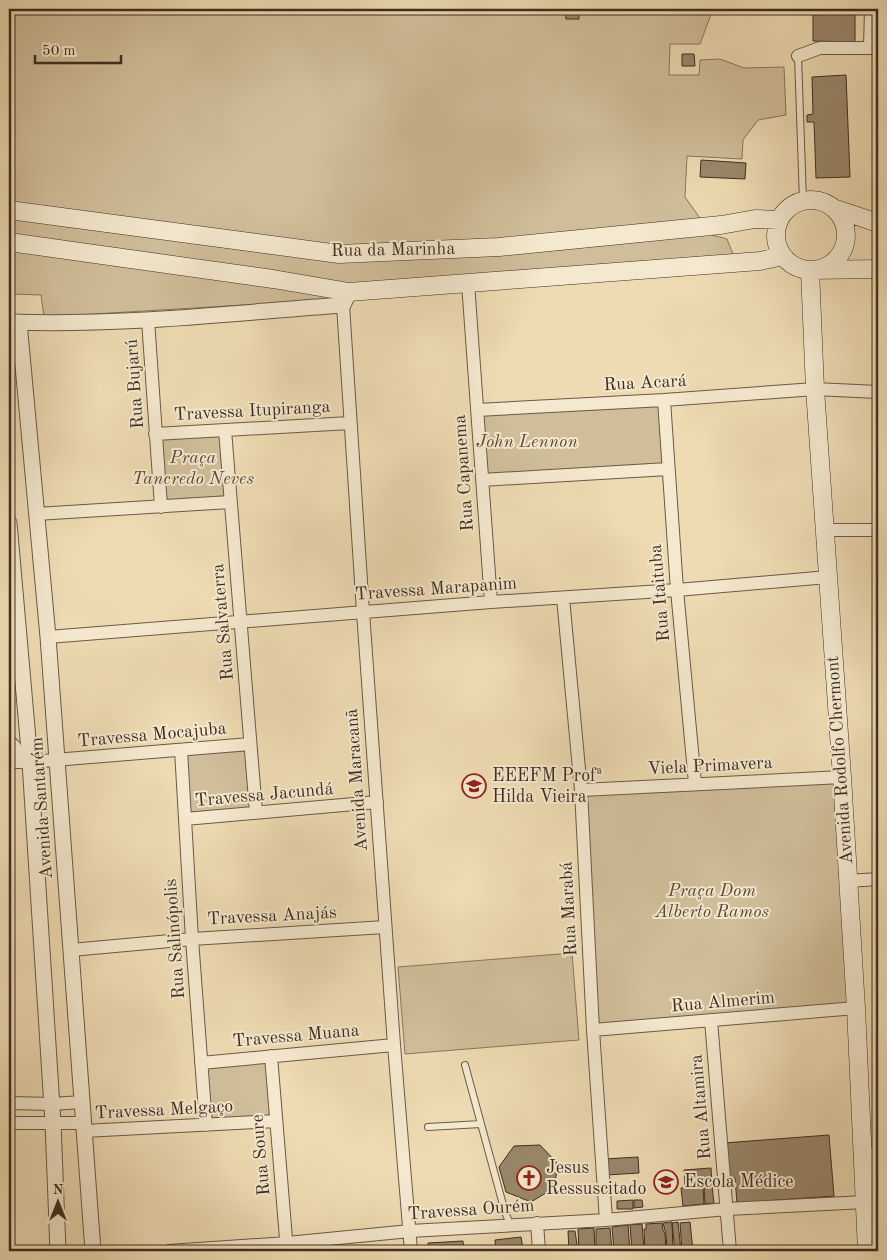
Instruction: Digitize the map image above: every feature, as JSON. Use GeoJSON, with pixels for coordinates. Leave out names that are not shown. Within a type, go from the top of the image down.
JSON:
{"type":"FeatureCollection","features":[{"type":"Feature","properties":{"kind":"main road"},"geometry":{"type":"LineString","coordinates":[[878,222],[833,208],[819,201],[803,201],[789,208],[779,220],[776,235],[776,242],[783,256],[795,266],[810,270],[878,269]]}},
{"type":"Feature","properties":{"kind":"main road"},"geometry":{"type":"LineString","coordinates":[[810,270],[826,266],[842,250],[846,235],[845,228],[842,220],[833,208]]}},
{"type":"Feature","properties":{"kind":"main road","name":"Rua da Marinha"},"geometry":{"type":"LineString","coordinates":[[9,210],[339,254],[499,247],[721,225],[755,219],[779,220]]}},
{"type":"Feature","properties":{"kind":"main road","name":"Rua da Marinha"},"geometry":{"type":"LineString","coordinates":[[9,242],[273,279],[346,298],[468,283],[760,261],[783,256]]}},
{"type":"Feature","properties":{"kind":"main road","name":"Avenida Rodolfo Chermont"},"geometry":{"type":"LineString","coordinates":[[810,270],[815,389],[856,1008],[871,1154],[865,1202],[867,1251]]}},
{"type":"Feature","properties":{"kind":"street"},"geometry":{"type":"LineString","coordinates":[[798,56],[820,48],[874,48],[871,9]]}},
{"type":"Feature","properties":{"kind":"street","name":"Rua Capanema"},"geometry":{"type":"LineString","coordinates":[[468,283],[491,602]]}},
{"type":"Feature","properties":{"kind":"street","name":"Rua da Marinha"},"geometry":{"type":"LineString","coordinates":[[14,322],[80,323],[148,320],[346,298]]}},
{"type":"Feature","properties":{"kind":"street","name":"Avenida Maracanã"},"geometry":{"type":"LineString","coordinates":[[346,298],[350,423],[362,612],[411,1251]]}},
{"type":"Feature","properties":{"kind":"street","name":"Rua Bujarú"},"geometry":{"type":"LineString","coordinates":[[148,320],[161,507]]}},
{"type":"Feature","properties":{"kind":"street","name":"Avenida Santarém"},"geometry":{"type":"LineString","coordinates":[[14,322],[16,360],[36,514],[48,637],[93,1251]]}},
{"type":"Feature","properties":{"kind":"street","name":"Rua Acará"},"geometry":{"type":"LineString","coordinates":[[477,410],[664,400],[815,389],[878,392]]}},
{"type":"Feature","properties":{"kind":"street","name":"Rua Itaituba"},"geometry":{"type":"LineString","coordinates":[[664,400],[676,590],[695,784]]}},
{"type":"Feature","properties":{"kind":"street","name":"Travessa Itupiranga"},"geometry":{"type":"LineString","coordinates":[[155,434],[350,423]]}},
{"type":"Feature","properties":{"kind":"street","name":"Rua Salvaterra"},"geometry":{"type":"LineString","coordinates":[[225,430],[256,812]]}},
{"type":"Feature","properties":{"kind":"street"},"geometry":{"type":"LineString","coordinates":[[482,480],[668,469]]}},
{"type":"Feature","properties":{"kind":"street"},"geometry":{"type":"LineString","coordinates":[[36,514],[230,502]]}},
{"type":"Feature","properties":{"kind":"street","name":"Avenida Santarém"},"geometry":{"type":"LineString","coordinates":[[9,523],[20,762],[52,1104],[58,1251]]}},
{"type":"Feature","properties":{"kind":"street"},"geometry":{"type":"LineString","coordinates":[[824,530],[878,530]]}},
{"type":"Feature","properties":{"kind":"street","name":"Travessa Marapanim"},"geometry":{"type":"LineString","coordinates":[[48,637],[491,602],[676,590],[828,576]]}},
{"type":"Feature","properties":{"kind":"street","name":"Rua Marabá"},"geometry":{"type":"LineString","coordinates":[[564,598],[581,790],[593,1030],[606,1220]]}},
{"type":"Feature","properties":{"kind":"street"},"geometry":{"type":"LineString","coordinates":[[9,741],[15,746],[20,762]]}},
{"type":"Feature","properties":{"kind":"street","name":"Travessa Mocajuba"},"geometry":{"type":"LineString","coordinates":[[20,762],[250,744]]}},
{"type":"Feature","properties":{"kind":"street","name":"Rua Salinópolis"},"geometry":{"type":"LineString","coordinates":[[181,750],[192,939],[206,1125]]}},
{"type":"Feature","properties":{"kind":"street","name":"Viela Primavera"},"geometry":{"type":"LineString","coordinates":[[581,790],[842,777]]}},
{"type":"Feature","properties":{"kind":"street","name":"Travessa Jacundá"},"geometry":{"type":"LineString","coordinates":[[185,819],[377,802]]}},
{"type":"Feature","properties":{"kind":"street"},"geometry":{"type":"LineString","coordinates":[[848,881],[878,879]]}},
{"type":"Feature","properties":{"kind":"street","name":"Travessa Anajás"},"geometry":{"type":"LineString","coordinates":[[71,950],[192,939],[386,927]]}},
{"type":"Feature","properties":{"kind":"street","name":"Rua Almerim"},"geometry":{"type":"LineString","coordinates":[[593,1030],[856,1008]]}},
{"type":"Feature","properties":{"kind":"street","name":"Rua Altamira"},"geometry":{"type":"LineString","coordinates":[[711,1020],[730,1251]]}},
{"type":"Feature","properties":{"kind":"street","name":"Travessa Muana"},"geometry":{"type":"LineString","coordinates":[[201,1062],[394,1044]]}},
{"type":"Feature","properties":{"kind":"street","name":"Rua Soure"},"geometry":{"type":"LineString","coordinates":[[271,1056],[287,1247]]}},
{"type":"Feature","properties":{"kind":"street"},"geometry":{"type":"LineString","coordinates":[[9,1103],[52,1104],[82,1102]]}},
{"type":"Feature","properties":{"kind":"street","name":"Travessa Melgaço"},"geometry":{"type":"LineString","coordinates":[[9,1123],[53,1123],[84,1127],[206,1125],[276,1121]]}},
{"type":"Feature","properties":{"kind":"street","name":"Travessa Ourém"},"geometry":{"type":"LineString","coordinates":[[169,1251],[287,1247],[410,1231],[606,1220],[727,1209],[865,1202]]}},
{"type":"Feature","properties":{"kind":"street"},"geometry":{"type":"LineString","coordinates":[[538,1223],[539,1251]]}},
{"type":"Feature","properties":{"kind":"lane"},"geometry":{"type":"LineString","coordinates":[[798,56],[803,201]]}},
{"type":"Feature","properties":{"kind":"lane"},"geometry":{"type":"LineString","coordinates":[[465,1065],[505,1212],[510,1224]]}},
{"type":"Feature","properties":{"kind":"lane"},"geometry":{"type":"LineString","coordinates":[[428,1127],[481,1124]]}},
{"type":"Feature","properties":{"kind":"green space"},"geometry":{"type":"Polygon","coordinates":[[[9,9],[713,9],[700,44],[670,44],[669,75],[699,75],[700,60],[720,59],[744,68],[784,67],[786,115],[758,120],[743,140],[742,159],[687,156],[685,197],[712,235],[727,239],[737,264],[343,299],[44,317],[41,295],[9,294],[9,9]]]}},
{"type":"Feature","properties":{"kind":"green space","name":"John Lennon"},"geometry":{"type":"Polygon","coordinates":[[[664,400],[668,469],[482,480],[477,410],[664,400]]]}},
{"type":"Feature","properties":{"kind":"green space","name":"Praça Tancredo Neves"},"geometry":{"type":"Polygon","coordinates":[[[225,430],[230,502],[161,507],[155,434],[225,430]]]}},
{"type":"Feature","properties":{"kind":"green space"},"geometry":{"type":"Polygon","coordinates":[[[250,744],[256,812],[185,819],[181,750],[250,744]]]}},
{"type":"Feature","properties":{"kind":"green space","name":"Praça Dom Alberto Ramos"},"geometry":{"type":"Polygon","coordinates":[[[842,777],[856,1008],[593,1030],[581,790],[842,777]]]}},
{"type":"Feature","properties":{"kind":"green space"},"geometry":{"type":"Polygon","coordinates":[[[572,953],[579,1040],[405,1054],[398,967],[572,953]]]}},
{"type":"Feature","properties":{"kind":"green space"},"geometry":{"type":"Polygon","coordinates":[[[271,1056],[276,1121],[206,1125],[201,1063],[271,1056]]]}},
{"type":"Feature","properties":{"kind":"building"},"geometry":{"type":"Polygon","coordinates":[[[565,9],[579,9],[579,19],[566,19],[565,9]]]}},
{"type":"Feature","properties":{"kind":"building"},"geometry":{"type":"Polygon","coordinates":[[[813,9],[855,9],[855,14],[813,14],[813,9]]]}},
{"type":"Feature","properties":{"kind":"building"},"geometry":{"type":"Polygon","coordinates":[[[813,14],[855,14],[855,42],[813,41],[813,14]]]}},
{"type":"Feature","properties":{"kind":"building"},"geometry":{"type":"Polygon","coordinates":[[[682,54],[694,54],[695,66],[682,66],[682,54]]]}},
{"type":"Feature","properties":{"kind":"building"},"geometry":{"type":"Polygon","coordinates":[[[846,75],[850,177],[816,178],[814,122],[807,122],[807,115],[813,114],[812,77],[846,75]]]}},
{"type":"Feature","properties":{"kind":"building"},"geometry":{"type":"Polygon","coordinates":[[[701,160],[746,163],[745,179],[700,177],[701,160]]]}},
{"type":"Feature","properties":{"kind":"building"},"geometry":{"type":"Polygon","coordinates":[[[829,1135],[834,1196],[737,1203],[735,1178],[727,1179],[724,1143],[829,1135]]]}},
{"type":"Feature","properties":{"kind":"building","name":"Jesus Ressuscitado"},"geometry":{"type":"Polygon","coordinates":[[[540,1145],[558,1164],[554,1188],[531,1202],[506,1192],[499,1167],[514,1146],[540,1145]]]}},
{"type":"Feature","properties":{"kind":"building"},"geometry":{"type":"Polygon","coordinates":[[[638,1157],[639,1173],[606,1175],[604,1159],[638,1157]]]}},
{"type":"Feature","properties":{"kind":"building"},"geometry":{"type":"Polygon","coordinates":[[[711,1168],[712,1184],[685,1186],[684,1170],[711,1168]]]}},
{"type":"Feature","properties":{"kind":"building"},"geometry":{"type":"Polygon","coordinates":[[[712,1186],[714,1203],[705,1204],[704,1187],[712,1186]]]}},
{"type":"Feature","properties":{"kind":"building"},"geometry":{"type":"Polygon","coordinates":[[[703,1187],[704,1204],[683,1206],[681,1188],[703,1187]]]}},
{"type":"Feature","properties":{"kind":"building"},"geometry":{"type":"Polygon","coordinates":[[[633,1200],[633,1209],[617,1209],[617,1201],[633,1200]]]}},
{"type":"Feature","properties":{"kind":"building"},"geometry":{"type":"Polygon","coordinates":[[[634,1200],[642,1200],[643,1207],[634,1208],[634,1200]]]}},
{"type":"Feature","properties":{"kind":"building"},"geometry":{"type":"Polygon","coordinates":[[[672,1222],[673,1251],[667,1251],[663,1223],[672,1222]]]}},
{"type":"Feature","properties":{"kind":"building"},"geometry":{"type":"Polygon","coordinates":[[[678,1222],[681,1251],[675,1251],[672,1223],[678,1222]]]}},
{"type":"Feature","properties":{"kind":"building"},"geometry":{"type":"Polygon","coordinates":[[[690,1222],[693,1251],[682,1251],[680,1223],[690,1222]]]}},
{"type":"Feature","properties":{"kind":"building"},"geometry":{"type":"Polygon","coordinates":[[[662,1223],[666,1251],[645,1251],[644,1229],[646,1229],[646,1224],[662,1223]]]}},
{"type":"Feature","properties":{"kind":"building"},"geometry":{"type":"Polygon","coordinates":[[[642,1224],[644,1251],[632,1251],[630,1225],[642,1224]]]}},
{"type":"Feature","properties":{"kind":"building"},"geometry":{"type":"Polygon","coordinates":[[[628,1225],[630,1251],[614,1251],[612,1227],[628,1225]]]}},
{"type":"Feature","properties":{"kind":"building"},"geometry":{"type":"Polygon","coordinates":[[[594,1228],[595,1251],[579,1251],[578,1229],[594,1228]]]}},
{"type":"Feature","properties":{"kind":"building"},"geometry":{"type":"Polygon","coordinates":[[[610,1228],[612,1251],[596,1251],[596,1229],[610,1228]]]}},
{"type":"Feature","properties":{"kind":"building"},"geometry":{"type":"Polygon","coordinates":[[[568,1231],[575,1231],[578,1251],[569,1251],[568,1231]]]}},
{"type":"Feature","properties":{"kind":"building"},"geometry":{"type":"Polygon","coordinates":[[[521,1237],[523,1249],[496,1251],[495,1240],[521,1237]]]}},
{"type":"Feature","properties":{"kind":"building"},"geometry":{"type":"Polygon","coordinates":[[[463,1241],[464,1251],[429,1251],[428,1243],[463,1241]]]}},
{"type":"Feature","properties":{"kind":"place","name":"EEEFM Profª Hilda Vieira"},"geometry":{"type":"Point","coordinates":[474,786]}},
{"type":"Feature","properties":{"kind":"place","name":"Jesus Ressuscitado"},"geometry":{"type":"Point","coordinates":[529,1178]}},
{"type":"Feature","properties":{"kind":"place","name":"Escola Médice"},"geometry":{"type":"Point","coordinates":[666,1182]}}]}
